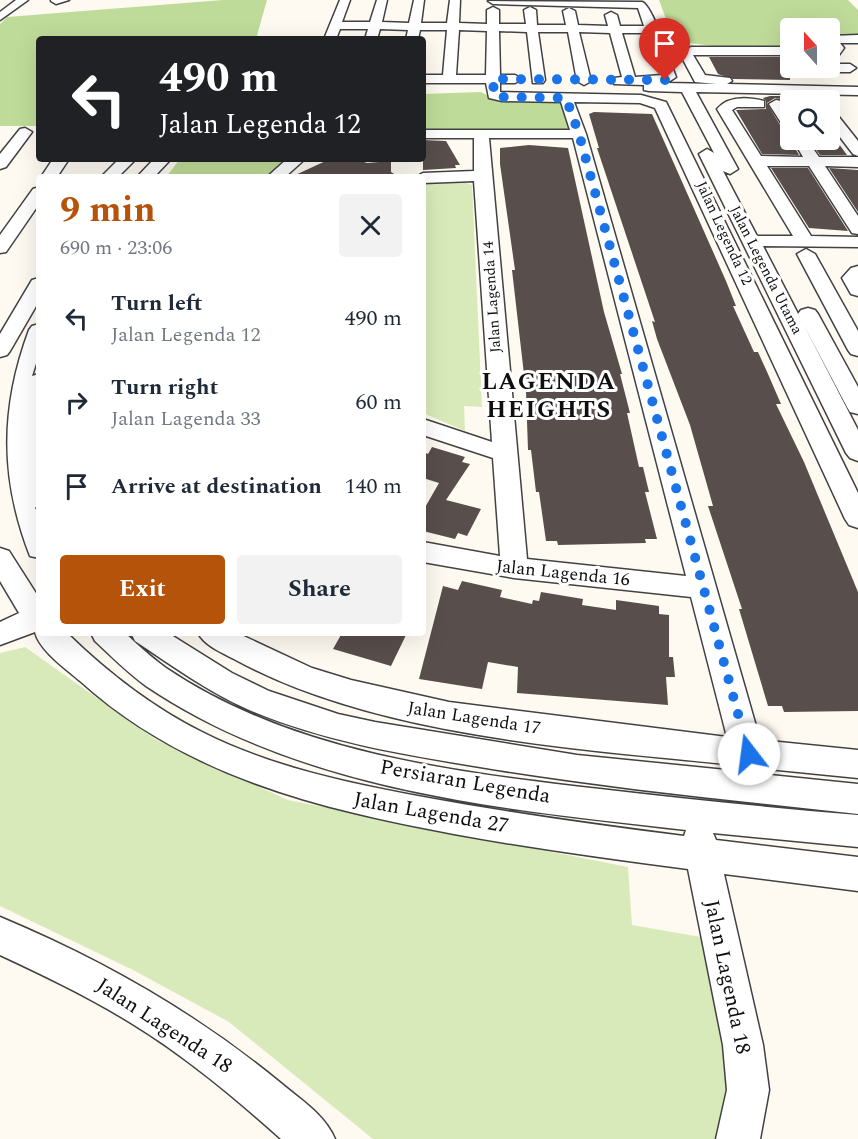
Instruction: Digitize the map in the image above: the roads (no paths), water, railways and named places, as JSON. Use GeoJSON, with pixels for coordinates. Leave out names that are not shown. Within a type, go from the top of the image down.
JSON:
{"type":"FeatureCollection","features":[{"type":"Feature","properties":{"kind":"street"},"geometry":{"type":"LineString","coordinates":[[0,16],[23,0]]}},
{"type":"Feature","properties":{"kind":"street"},"geometry":{"type":"LineString","coordinates":[[56,1],[64,0]]}},
{"type":"Feature","properties":{"kind":"street"},"geometry":{"type":"LineString","coordinates":[[331,36],[345,0]]}},
{"type":"Feature","properties":{"kind":"street"},"geometry":{"type":"LineString","coordinates":[[372,36],[382,0]]}},
{"type":"Feature","properties":{"kind":"street"},"geometry":{"type":"LineString","coordinates":[[412,36],[419,0]]}},
{"type":"Feature","properties":{"kind":"street"},"geometry":{"type":"LineString","coordinates":[[449,79],[455,0]]}},
{"type":"Feature","properties":{"kind":"street"},"geometry":{"type":"LineString","coordinates":[[493,84],[493,0],[607,2],[642,5],[669,73],[678,89]]}},
{"type":"Feature","properties":{"kind":"street"},"geometry":{"type":"LineString","coordinates":[[426,90],[544,80],[532,28],[529,1]]}},
{"type":"Feature","properties":{"kind":"street"},"geometry":{"type":"LineString","coordinates":[[567,2],[585,84],[579,134],[757,787]]}},
{"type":"Feature","properties":{"kind":"street"},"geometry":{"type":"LineString","coordinates":[[607,2],[630,81]]}},
{"type":"Feature","properties":{"kind":"street"},"geometry":{"type":"LineString","coordinates":[[335,25],[653,30]]}},
{"type":"Feature","properties":{"kind":"street"},"geometry":{"type":"LineString","coordinates":[[840,39],[858,39]]}},
{"type":"Feature","properties":{"kind":"street"},"geometry":{"type":"LineString","coordinates":[[780,51],[695,50],[686,54],[699,79],[858,83]]}},
{"type":"Feature","properties":{"kind":"street"},"geometry":{"type":"LineString","coordinates":[[840,57],[855,66]]}},
{"type":"Feature","properties":{"kind":"street"},"geometry":{"type":"LineString","coordinates":[[691,66],[713,66]]}},
{"type":"Feature","properties":{"kind":"street"},"geometry":{"type":"LineString","coordinates":[[840,66],[855,66]]}},
{"type":"Feature","properties":{"kind":"street"},"geometry":{"type":"LineString","coordinates":[[426,79],[493,84]]}},
{"type":"Feature","properties":{"kind":"street"},"geometry":{"type":"LineString","coordinates":[[585,84],[630,81],[678,89],[780,96]]}},
{"type":"Feature","properties":{"kind":"street"},"geometry":{"type":"LineString","coordinates":[[426,85],[493,84],[858,91]]}},
{"type":"Feature","properties":{"kind":"street","name":"Jalan Legenda 12"},"geometry":{"type":"LineString","coordinates":[[493,84],[494,95],[502,97],[585,84],[659,104],[706,196],[858,519]]}},
{"type":"Feature","properties":{"kind":"street","name":"Jalan Legenda Utama"},"geometry":{"type":"LineString","coordinates":[[678,89],[763,247],[858,453]]}},
{"type":"Feature","properties":{"kind":"street"},"geometry":{"type":"LineString","coordinates":[[840,101],[856,102]]}},
{"type":"Feature","properties":{"kind":"street"},"geometry":{"type":"LineString","coordinates":[[780,104],[734,104],[724,108],[806,248],[858,350]]}},
{"type":"Feature","properties":{"kind":"street"},"geometry":{"type":"LineString","coordinates":[[840,128],[858,151]]}},
{"type":"Feature","properties":{"kind":"street"},"geometry":{"type":"LineString","coordinates":[[8,132],[32,132]]}},
{"type":"Feature","properties":{"kind":"street"},"geometry":{"type":"LineString","coordinates":[[0,164],[32,132]]}},
{"type":"Feature","properties":{"kind":"street","name":"Jalan Lagenda 14"},"geometry":{"type":"LineString","coordinates":[[481,133],[482,176],[514,568]]}},
{"type":"Feature","properties":{"kind":"street"},"geometry":{"type":"LineString","coordinates":[[426,134],[579,134]]}},
{"type":"Feature","properties":{"kind":"street"},"geometry":{"type":"LineString","coordinates":[[806,150],[858,229]]}},
{"type":"Feature","properties":{"kind":"street"},"geometry":{"type":"LineString","coordinates":[[755,161],[858,162]]}},
{"type":"Feature","properties":{"kind":"street"},"geometry":{"type":"LineString","coordinates":[[112,174],[125,162]]}},
{"type":"Feature","properties":{"kind":"street"},"geometry":{"type":"LineString","coordinates":[[133,174],[144,162]]}},
{"type":"Feature","properties":{"kind":"street"},"geometry":{"type":"LineString","coordinates":[[148,174],[160,162]]}},
{"type":"Feature","properties":{"kind":"street"},"geometry":{"type":"LineString","coordinates":[[279,174],[293,162]]}},
{"type":"Feature","properties":{"kind":"street"},"geometry":{"type":"LineString","coordinates":[[426,178],[482,176]]}},
{"type":"Feature","properties":{"kind":"street"},"geometry":{"type":"LineString","coordinates":[[0,248],[36,196]]}},
{"type":"Feature","properties":{"kind":"street"},"geometry":{"type":"LineString","coordinates":[[706,196],[736,196]]}},
{"type":"Feature","properties":{"kind":"street"},"geometry":{"type":"LineString","coordinates":[[0,222],[36,222]]}},
{"type":"Feature","properties":{"kind":"street"},"geometry":{"type":"LineString","coordinates":[[806,248],[858,242]]}},
{"type":"Feature","properties":{"kind":"street"},"geometry":{"type":"LineString","coordinates":[[763,247],[806,248],[858,254]]}},
{"type":"Feature","properties":{"kind":"street","name":"Jalan Legenda Utama"},"geometry":{"type":"LineString","coordinates":[[763,247],[805,309],[858,407]]}},
{"type":"Feature","properties":{"kind":"street"},"geometry":{"type":"LineString","coordinates":[[858,272],[851,278],[858,290]]}},
{"type":"Feature","properties":{"kind":"street"},"geometry":{"type":"LineString","coordinates":[[1,348],[36,289]]}},
{"type":"Feature","properties":{"kind":"street"},"geometry":{"type":"LineString","coordinates":[[805,309],[823,320],[846,328]]}},
{"type":"Feature","properties":{"kind":"street"},"geometry":{"type":"LineString","coordinates":[[36,337],[16,380],[5,425],[4,447],[12,492],[21,518],[36,544]]}},
{"type":"Feature","properties":{"kind":"street"},"geometry":{"type":"LineString","coordinates":[[36,390],[26,442],[28,463],[36,490]]}},
{"type":"Feature","properties":{"kind":"street"},"geometry":{"type":"LineString","coordinates":[[426,427],[448,437],[504,453]]}},
{"type":"Feature","properties":{"kind":"street","name":"Jalan Lagenda 16"},"geometry":{"type":"LineString","coordinates":[[426,553],[514,568],[704,588]]}},
{"type":"Feature","properties":{"kind":"street","name":"Jalan Lagenda 27"},"geometry":{"type":"LineString","coordinates":[[0,558],[36,615]]}},
{"type":"Feature","properties":{"kind":"street"},"geometry":{"type":"LineString","coordinates":[[0,634],[36,624]]}},
{"type":"Feature","properties":{"kind":"street","name":"Jalan Lagenda 27"},"geometry":{"type":"LineString","coordinates":[[54,636],[98,679],[164,727],[194,744],[309,789],[378,804],[515,828],[702,855],[858,874]]}},
{"type":"Feature","properties":{"kind":"street","name":"Persiaran Legenda"},"geometry":{"type":"LineString","coordinates":[[109,636],[159,679],[194,700],[276,738],[412,775],[538,797],[858,831]]}},
{"type":"Feature","properties":{"kind":"street","name":"Persiaran Legenda"},"geometry":{"type":"LineString","coordinates":[[150,636],[221,682],[259,700],[338,727],[413,744],[577,769],[858,799]]}},
{"type":"Feature","properties":{"kind":"street","name":"Jalan Lagenda 17"},"geometry":{"type":"LineString","coordinates":[[217,636],[272,666],[363,698],[517,727],[749,754]]}},
{"type":"Feature","properties":{"kind":"street"},"geometry":{"type":"LineString","coordinates":[[749,754],[858,764]]}},
{"type":"Feature","properties":{"kind":"street","name":"Jalan Lagenda 18"},"geometry":{"type":"LineString","coordinates":[[694,815],[743,1045],[748,1090],[738,1139]]}},
{"type":"Feature","properties":{"kind":"street","name":"Jalan Lagenda 18"},"geometry":{"type":"LineString","coordinates":[[0,936],[92,979],[148,1011],[199,1045],[262,1094],[313,1139]]}},
{"type":"Feature","properties":{"kind":"district","name":"LAGENDA HEIGHTS"},"geometry":{"type":"Point","coordinates":[549,396]}}]}
